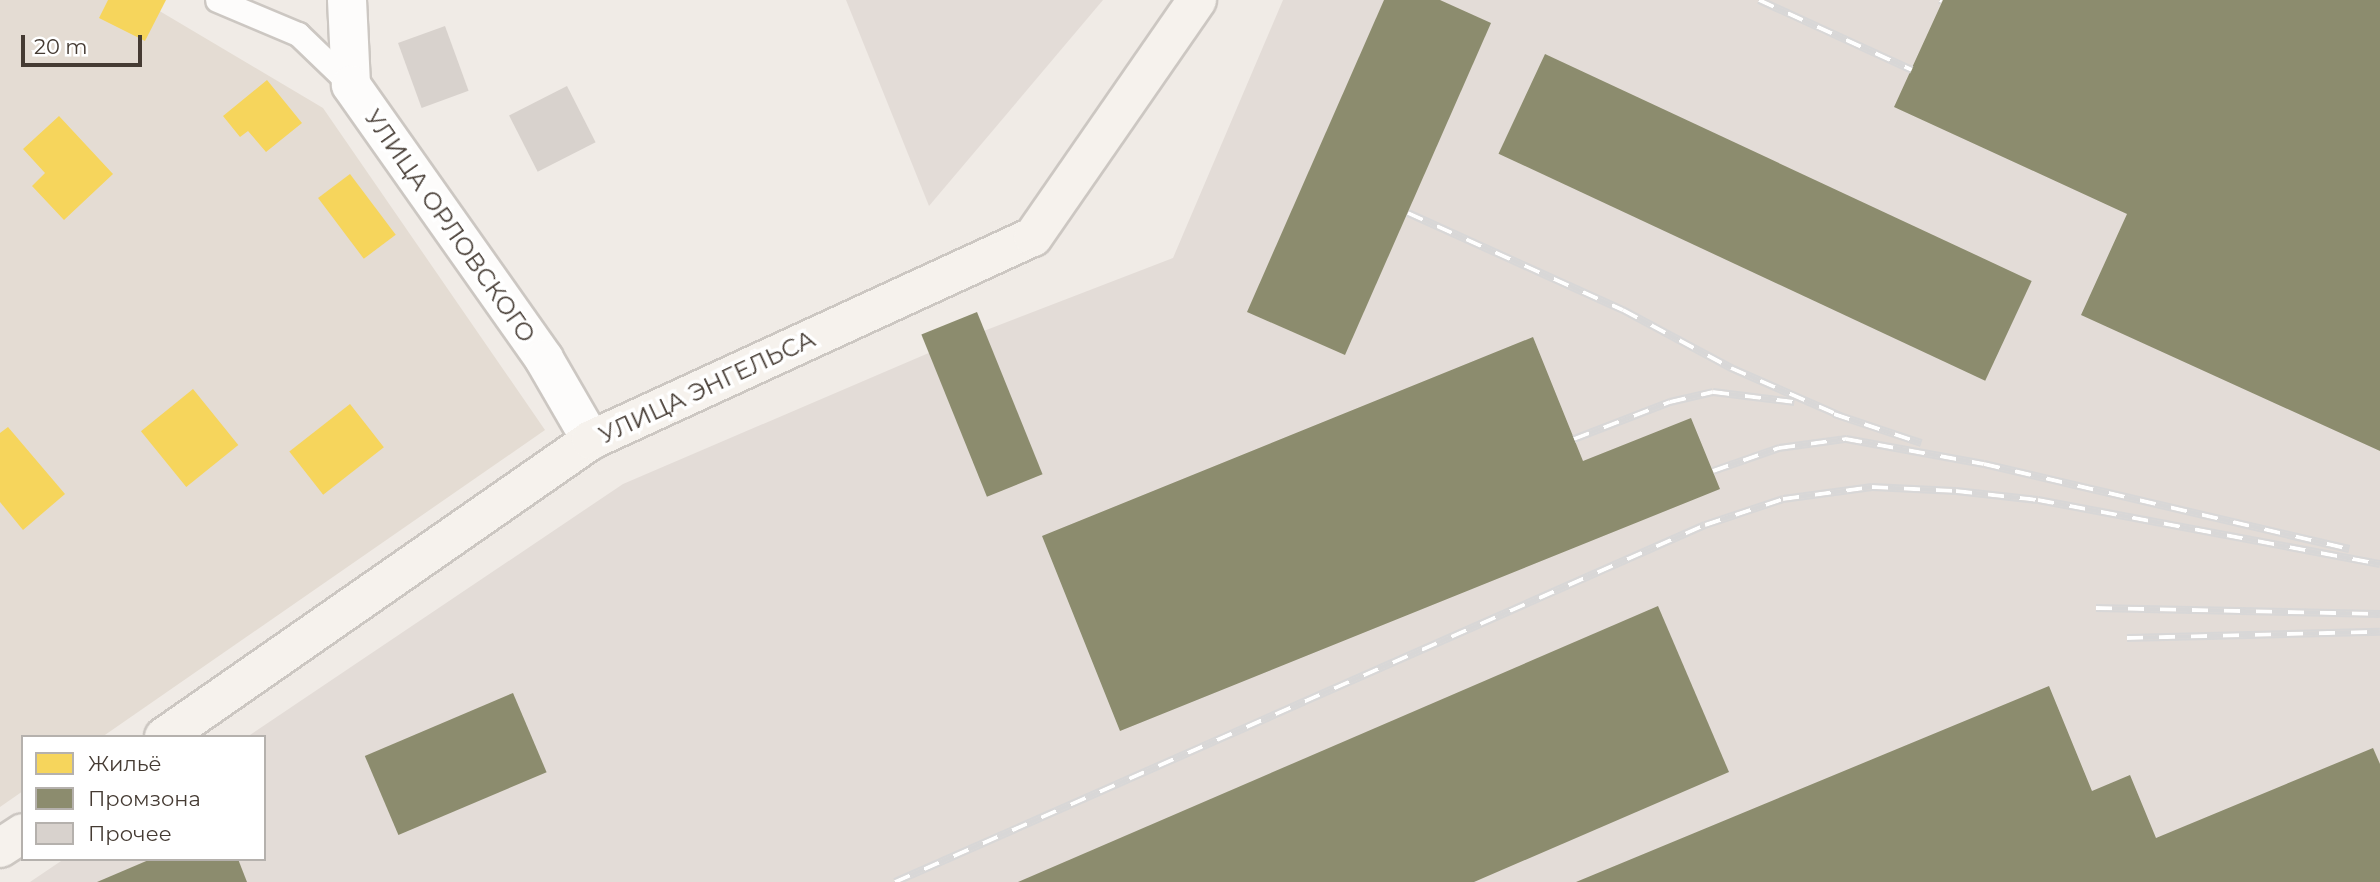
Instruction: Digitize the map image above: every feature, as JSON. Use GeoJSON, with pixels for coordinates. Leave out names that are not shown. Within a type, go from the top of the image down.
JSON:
{"type":"FeatureCollection","features":[{"type":"Feature","properties":{"kind":"street","name":"УЛИЦА ОРЛОВСКОГО"},"geometry":{"type":"LineString","coordinates":[[347,0],[351,85],[544,359],[591,440]]}},
{"type":"Feature","properties":{"kind":"street","name":"УЛИЦА ЭНГЕЛЬСА"},"geometry":{"type":"LineString","coordinates":[[167,735],[591,440],[1033,237],[1197,0]]}},
{"type":"Feature","properties":{"kind":"street"},"geometry":{"type":"LineString","coordinates":[[0,848],[21,834]]}},
{"type":"Feature","properties":{"kind":"lane"},"geometry":{"type":"LineString","coordinates":[[217,0],[298,34],[351,85]]}},
{"type":"Feature","properties":{"kind":"shaded area"},"geometry":{"type":"Polygon","coordinates":[[[0,0],[141,0],[323,108],[545,430],[105,735],[21,735],[21,792],[0,807],[0,0]]]}},
{"type":"Feature","properties":{"kind":"shaded area"},"geometry":{"type":"Polygon","coordinates":[[[846,0],[1103,0],[929,206],[846,0]]]}},
{"type":"Feature","properties":{"kind":"shaded area"},"geometry":{"type":"Polygon","coordinates":[[[1283,0],[2380,0],[2380,882],[30,882],[61,861],[266,861],[266,735],[250,735],[623,484],[945,346],[1173,258],[1283,0]]]}},
{"type":"Feature","properties":{"kind":"building: Жильё"},"geometry":{"type":"Polygon","coordinates":[[[108,0],[166,0],[145,41],[99,18],[108,0]]]}},
{"type":"Feature","properties":{"kind":"building: Жильё"},"geometry":{"type":"Polygon","coordinates":[[[267,80],[302,123],[266,152],[248,131],[240,137],[223,116],[267,80]]]}},
{"type":"Feature","properties":{"kind":"building: Жильё"},"geometry":{"type":"Polygon","coordinates":[[[59,116],[113,174],[64,220],[32,186],[45,173],[23,149],[59,116]]]}},
{"type":"Feature","properties":{"kind":"building: Жильё"},"geometry":{"type":"Polygon","coordinates":[[[350,174],[396,235],[364,259],[318,198],[350,174]]]}},
{"type":"Feature","properties":{"kind":"building: Жильё"},"geometry":{"type":"Polygon","coordinates":[[[193,389],[238,445],[186,487],[141,431],[193,389]]]}},
{"type":"Feature","properties":{"kind":"building: Жильё"},"geometry":{"type":"Polygon","coordinates":[[[350,404],[384,447],[323,495],[289,451],[350,404]]]}},
{"type":"Feature","properties":{"kind":"building: Жильё"},"geometry":{"type":"Polygon","coordinates":[[[8,427],[65,494],[23,530],[0,502],[0,433],[8,427]]]}},
{"type":"Feature","properties":{"kind":"building: Промзона"},"geometry":{"type":"Polygon","coordinates":[[[1384,0],[1440,0],[1491,23],[1345,355],[1247,312],[1384,0]]]}},
{"type":"Feature","properties":{"kind":"building: Промзона"},"geometry":{"type":"Polygon","coordinates":[[[1943,0],[2380,0],[2380,451],[2081,315],[2127,214],[1894,107],[1943,0]]]}},
{"type":"Feature","properties":{"kind":"building: Промзона"},"geometry":{"type":"Polygon","coordinates":[[[1545,54],[2032,281],[1985,381],[1499,154],[1545,54]]]}},
{"type":"Feature","properties":{"kind":"building: Промзона"},"geometry":{"type":"Polygon","coordinates":[[[977,312],[1043,474],[987,497],[921,334],[977,312]]]}},
{"type":"Feature","properties":{"kind":"building: Промзона"},"geometry":{"type":"Polygon","coordinates":[[[1533,337],[1583,461],[1691,418],[1720,489],[1120,731],[1042,536],[1533,337]]]}},
{"type":"Feature","properties":{"kind":"building: Промзона"},"geometry":{"type":"Polygon","coordinates":[[[1658,606],[1729,772],[1474,882],[1018,882],[1658,606]]]}},
{"type":"Feature","properties":{"kind":"building: Промзона"},"geometry":{"type":"Polygon","coordinates":[[[2049,686],[2092,791],[2130,775],[2156,838],[2373,748],[2380,764],[2380,882],[1576,882],[2049,686]]]}},
{"type":"Feature","properties":{"kind":"building: Промзона"},"geometry":{"type":"Polygon","coordinates":[[[513,693],[547,772],[398,835],[365,756],[513,693]]]}},
{"type":"Feature","properties":{"kind":"building: Промзона"},"geometry":{"type":"Polygon","coordinates":[[[146,861],[239,861],[247,882],[97,882],[146,861]]]}},
{"type":"Feature","properties":{"kind":"building: Прочее"},"geometry":{"type":"Polygon","coordinates":[[[445,26],[469,91],[422,108],[398,43],[445,26]]]}},
{"type":"Feature","properties":{"kind":"building: Прочее"},"geometry":{"type":"Polygon","coordinates":[[[567,86],[596,142],[538,172],[509,116],[567,86]]]}},
{"type":"Feature","properties":{"kind":"railway"},"geometry":{"type":"LineString","coordinates":[[1759,0],[1912,70]]}},
{"type":"Feature","properties":{"kind":"railway"},"geometry":{"type":"LineString","coordinates":[[1408,213],[1623,310],[1731,368],[1841,416]]}},
{"type":"Feature","properties":{"kind":"railway"},"geometry":{"type":"LineString","coordinates":[[1574,439],[1670,402],[1713,392],[1794,402]]}},
{"type":"Feature","properties":{"kind":"railway"},"geometry":{"type":"LineString","coordinates":[[1834,414],[1921,443]]}},
{"type":"Feature","properties":{"kind":"railway"},"geometry":{"type":"LineString","coordinates":[[1713,471],[1779,448],[1846,439],[1984,464],[2349,549]]}},
{"type":"Feature","properties":{"kind":"railway"},"geometry":{"type":"LineString","coordinates":[[895,882],[1705,525],[1783,499],[1872,487],[1956,491],[2038,500],[2380,564]]}},
{"type":"Feature","properties":{"kind":"railway"},"geometry":{"type":"LineString","coordinates":[[2096,608],[2380,614]]}},
{"type":"Feature","properties":{"kind":"railway"},"geometry":{"type":"LineString","coordinates":[[2127,638],[2380,632]]}}]}
